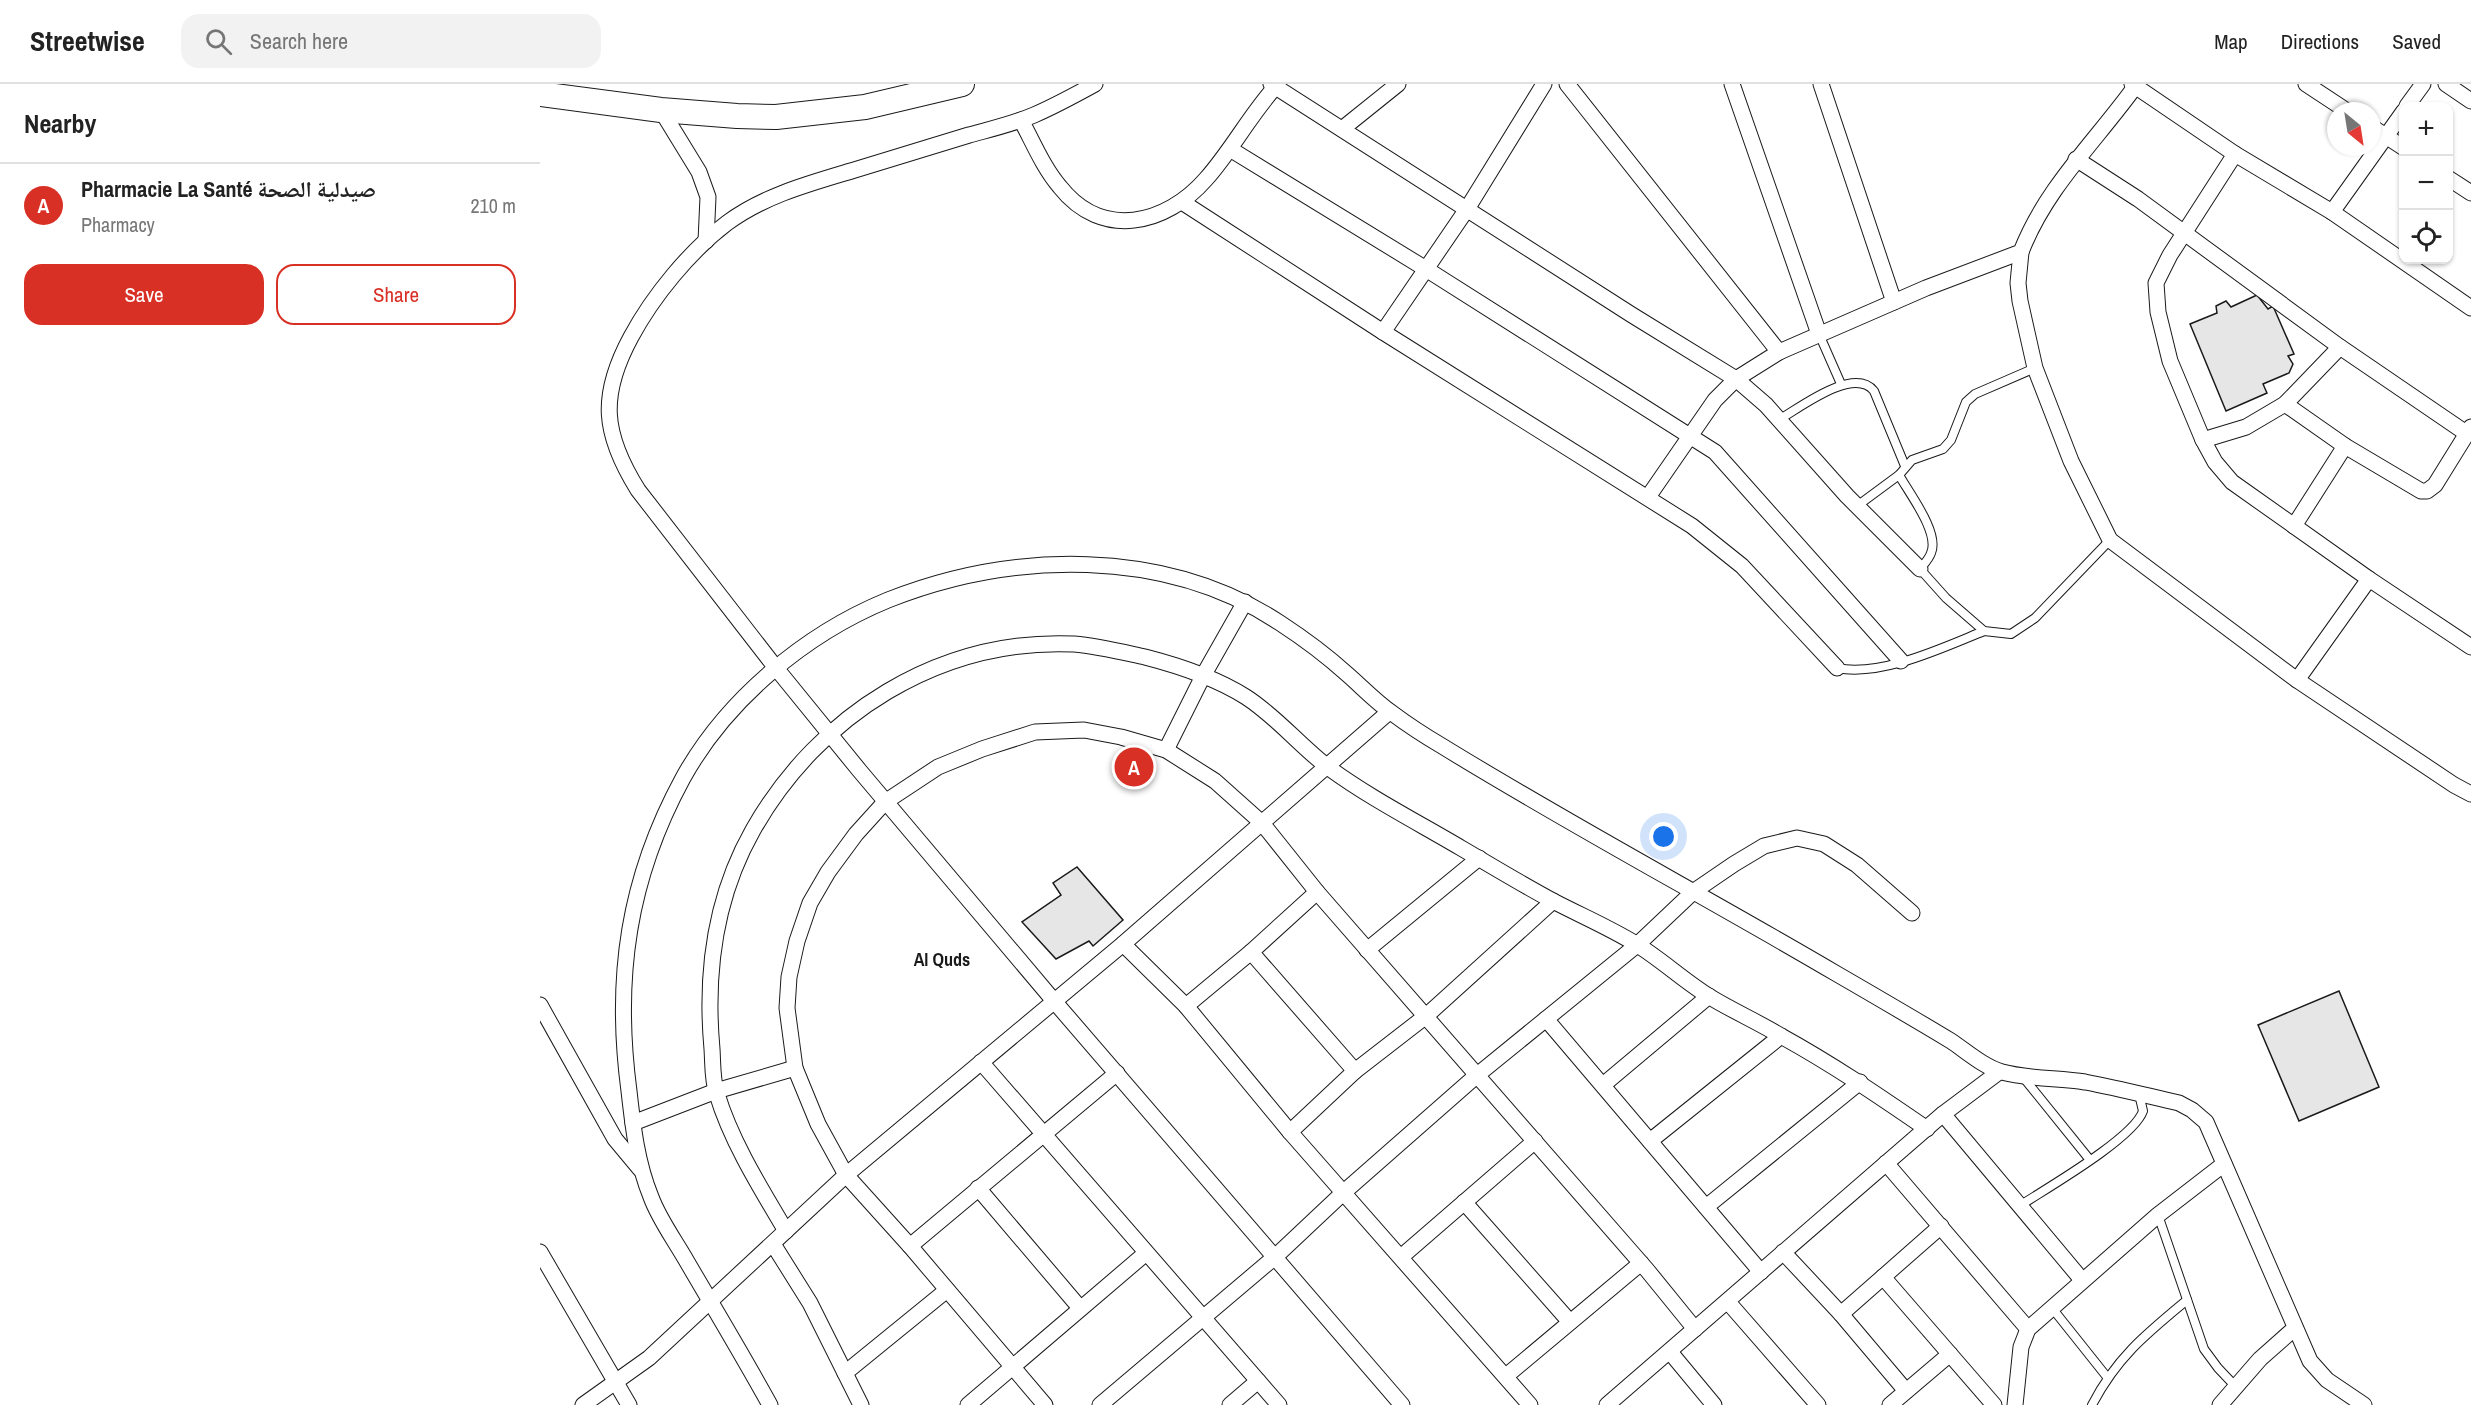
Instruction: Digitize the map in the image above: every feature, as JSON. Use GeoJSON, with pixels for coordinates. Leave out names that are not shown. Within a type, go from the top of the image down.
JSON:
{"type":"FeatureCollection","features":[{"type":"Feature","properties":{"kind":"main road"},"geometry":{"type":"LineString","coordinates":[[540,94],[660,110],[737,117],[777,117],[865,107],[946,86]]}},
{"type":"Feature","properties":{"kind":"street"},"geometry":{"type":"LineString","coordinates":[[1095,84],[1021,120],[798,187],[728,222],[706,241],[664,287],[643,315],[617,367],[610,399],[609,422],[613,443],[638,490],[829,734],[1054,1001],[1402,1405]]}},
{"type":"Feature","properties":{"kind":"street"},"geometry":{"type":"LineString","coordinates":[[1342,129],[1398,84]]}},
{"type":"Feature","properties":{"kind":"street"},"geometry":{"type":"LineString","coordinates":[[1383,332],[1467,209],[1544,84]]}},
{"type":"Feature","properties":{"kind":"street"},"geometry":{"type":"LineString","coordinates":[[1567,84],[1779,352]]}},
{"type":"Feature","properties":{"kind":"street"},"geometry":{"type":"LineString","coordinates":[[1732,84],[1819,334]]}},
{"type":"Feature","properties":{"kind":"street"},"geometry":{"type":"LineString","coordinates":[[1821,84],[1894,302]]}},
{"type":"Feature","properties":{"kind":"street"},"geometry":{"type":"LineString","coordinates":[[2306,84],[2333,102]]}},
{"type":"Feature","properties":{"kind":"street"},"geometry":{"type":"LineString","coordinates":[[2410,102],[2422,84]]}},
{"type":"Feature","properties":{"kind":"street"},"geometry":{"type":"LineString","coordinates":[[2446,84],[2471,101]]}},
{"type":"Feature","properties":{"kind":"street"},"geometry":{"type":"LineString","coordinates":[[1021,120],[1060,188],[1072,201],[1093,214],[1111,220],[1148,219],[1182,202],[1206,180],[1275,85],[1622,309],[1736,379],[1780,419],[1857,506],[1920,569]]}},
{"type":"Feature","properties":{"kind":"street"},"geometry":{"type":"LineString","coordinates":[[2471,308],[2332,212],[2235,154],[2135,85],[2076,159],[2040,211],[2022,252],[2018,282],[2035,368],[2071,460],[2110,540],[2297,680],[2471,794]]}},
{"type":"Feature","properties":{"kind":"street"},"geometry":{"type":"LineString","coordinates":[[660,110],[699,172],[708,196],[706,241]]}},
{"type":"Feature","properties":{"kind":"street"},"geometry":{"type":"LineString","coordinates":[[2332,212],[2399,117]]}},
{"type":"Feature","properties":{"kind":"street"},"geometry":{"type":"LineString","coordinates":[[2381,133],[2399,145]]}},
{"type":"Feature","properties":{"kind":"street"},"geometry":{"type":"LineString","coordinates":[[1230,149],[1426,269],[1715,452],[1901,661]]}},
{"type":"Feature","properties":{"kind":"street"},"geometry":{"type":"LineString","coordinates":[[2235,154],[2170,255],[2156,283],[2158,312],[2170,361],[2203,440],[2215,462],[2232,482],[2369,579],[2470,643]]}},
{"type":"Feature","properties":{"kind":"street"},"geometry":{"type":"LineString","coordinates":[[2076,159],[2186,233],[2340,347],[2469,430],[2435,485],[2421,491],[2345,446],[2285,404]]}},
{"type":"Feature","properties":{"kind":"street"},"geometry":{"type":"LineString","coordinates":[[2453,181],[2471,193]]}},
{"type":"Feature","properties":{"kind":"street"},"geometry":{"type":"LineString","coordinates":[[1182,202],[1383,332],[1692,526],[1742,566],[1837,668]]}},
{"type":"Feature","properties":{"kind":"street"},"geometry":{"type":"LineString","coordinates":[[1648,497],[1715,400],[1736,379],[1779,352],[1819,334],[2022,252]]}},
{"type":"Feature","properties":{"kind":"street"},"geometry":{"type":"LineString","coordinates":[[2203,440],[2246,427],[2285,404],[2340,347]]}},
{"type":"Feature","properties":{"kind":"street"},"geometry":{"type":"LineString","coordinates":[[2294,526],[2345,446]]}},
{"type":"Feature","properties":{"kind":"street"},"geometry":{"type":"LineString","coordinates":[[770,1405],[652,1201],[643,1174],[633,1123],[625,1059],[623,980],[636,894],[650,850],[665,813],[702,747],[728,716],[776,668],[836,626],[871,607],[911,591],[955,579],[1004,569],[1050,564],[1095,564],[1154,572],[1202,584],[1245,602],[1313,646],[1389,712],[1442,746],[1767,933],[1999,1072],[2084,1082],[2179,1103],[2192,1110],[2206,1122],[2310,1360],[2327,1380],[2364,1405]]}},
{"type":"Feature","properties":{"kind":"street"},"geometry":{"type":"LineString","coordinates":[[2297,680],[2369,579]]}},
{"type":"Feature","properties":{"kind":"street"},"geometry":{"type":"LineString","coordinates":[[1166,750],[1203,676],[1245,602]]}},
{"type":"Feature","properties":{"kind":"street"},"geometry":{"type":"LineString","coordinates":[[786,1231],[751,1173],[716,1091],[709,1016],[710,976],[712,945],[721,905],[748,839],[762,813],[801,760],[829,734],[880,694],[919,674],[958,658],[998,650],[1074,644],[1164,662],[1203,676],[1254,703],[1327,766],[1371,795],[1553,901],[1637,945],[1709,996],[1860,1082],[1927,1129]]}},
{"type":"Feature","properties":{"kind":"street"},"geometry":{"type":"LineString","coordinates":[[583,1405],[649,1358],[846,1175],[1123,944],[1389,712]]}},
{"type":"Feature","properties":{"kind":"street"},"geometry":{"type":"LineString","coordinates":[[1045,1405],[910,1246],[846,1175],[818,1124],[795,1068],[787,1008],[789,977],[797,941],[810,903],[828,872],[855,834],[885,802],[938,767],[982,749],[1035,732],[1084,730],[1121,737],[1166,750],[1215,781],[1262,823],[1317,892],[1641,1263],[1695,1329]]}},
{"type":"Feature","properties":{"kind":"street"},"geometry":{"type":"LineString","coordinates":[[1100,1405],[1201,1317],[1276,1256],[1344,1192],[1476,1076],[1637,945],[1693,892],[1764,846],[1797,838],[1824,844],[1857,865],[1912,913]]}},
{"type":"Feature","properties":{"kind":"street"},"geometry":{"type":"LineString","coordinates":[[1367,950],[1479,858]]}},
{"type":"Feature","properties":{"kind":"street"},"geometry":{"type":"LineString","coordinates":[[1186,1006],[1251,952],[1317,892]]}},
{"type":"Feature","properties":{"kind":"street"},"geometry":{"type":"LineString","coordinates":[[1290,1132],[1355,1071],[1426,1016],[1553,901]]}},
{"type":"Feature","properties":{"kind":"street"},"geometry":{"type":"LineString","coordinates":[[1123,944],[1186,1006],[1290,1132],[1530,1405]]}},
{"type":"Feature","properties":{"kind":"street"},"geometry":{"type":"LineString","coordinates":[[1251,952],[1355,1071]]}},
{"type":"Feature","properties":{"kind":"street"},"geometry":{"type":"LineString","coordinates":[[1603,1085],[1709,996]]}},
{"type":"Feature","properties":{"kind":"street"},"geometry":{"type":"LineString","coordinates":[[540,1005],[615,1139],[643,1174]]}},
{"type":"Feature","properties":{"kind":"street"},"geometry":{"type":"LineString","coordinates":[[1546,1019],[1761,1272]]}},
{"type":"Feature","properties":{"kind":"street"},"geometry":{"type":"LineString","coordinates":[[1650,1141],[1781,1036]]}},
{"type":"Feature","properties":{"kind":"street"},"geometry":{"type":"LineString","coordinates":[[981,1062],[1279,1405]]}},
{"type":"Feature","properties":{"kind":"street"},"geometry":{"type":"LineString","coordinates":[[633,1123],[716,1091],[795,1068]]}},
{"type":"Feature","properties":{"kind":"street"},"geometry":{"type":"LineString","coordinates":[[1614,1403],[1782,1252],[1943,1114],[1999,1072]]}},
{"type":"Feature","properties":{"kind":"street"},"geometry":{"type":"LineString","coordinates":[[910,1246],[1117,1073]]}},
{"type":"Feature","properties":{"kind":"street"},"geometry":{"type":"LineString","coordinates":[[1706,1207],[1860,1082]]}},
{"type":"Feature","properties":{"kind":"street"},"geometry":{"type":"LineString","coordinates":[[1943,1114],[2082,1280]]}},
{"type":"Feature","properties":{"kind":"street"},"geometry":{"type":"LineString","coordinates":[[1401,1257],[1535,1141]]}},
{"type":"Feature","properties":{"kind":"street"},"geometry":{"type":"LineString","coordinates":[[1886,1163],[2028,1329]]}},
{"type":"Feature","properties":{"kind":"street"},"geometry":{"type":"LineString","coordinates":[[2016,1405],[2020,1347],[2028,1329],[2158,1215],[2224,1164]]}},
{"type":"Feature","properties":{"kind":"street"},"geometry":{"type":"LineString","coordinates":[[978,1188],[1080,1308]]}},
{"type":"Feature","properties":{"kind":"street"},"geometry":{"type":"LineString","coordinates":[[1464,1202],[1570,1322]]}},
{"type":"Feature","properties":{"kind":"street"},"geometry":{"type":"LineString","coordinates":[[1841,1314],[1941,1226]]}},
{"type":"Feature","properties":{"kind":"street"},"geometry":{"type":"LineString","coordinates":[[773,1244],[810,1303],[861,1405]]}},
{"type":"Feature","properties":{"kind":"street"},"geometry":{"type":"LineString","coordinates":[[540,1252],[629,1405]]}},
{"type":"Feature","properties":{"kind":"street"},"geometry":{"type":"LineString","coordinates":[[1782,1252],[1841,1314],[1906,1391]]}},
{"type":"Feature","properties":{"kind":"street"},"geometry":{"type":"LineString","coordinates":[[968,1405],[1146,1253]]}},
{"type":"Feature","properties":{"kind":"street"},"geometry":{"type":"LineString","coordinates":[[1506,1376],[1641,1263]]}},
{"type":"Feature","properties":{"kind":"street"},"geometry":{"type":"LineString","coordinates":[[1883,1277],[1994,1405]]}},
{"type":"Feature","properties":{"kind":"street"},"geometry":{"type":"LineString","coordinates":[[845,1373],[947,1290]]}},
{"type":"Feature","properties":{"kind":"street"},"geometry":{"type":"LineString","coordinates":[[1728,1302],[1818,1405]]}},
{"type":"Feature","properties":{"kind":"street"},"geometry":{"type":"LineString","coordinates":[[2220,1405],[2260,1359],[2295,1328]]}},
{"type":"Feature","properties":{"kind":"street"},"geometry":{"type":"LineString","coordinates":[[1670,1352],[1714,1405]]}},
{"type":"Feature","properties":{"kind":"street"},"geometry":{"type":"LineString","coordinates":[[1890,1405],[1950,1354]]}},
{"type":"Feature","properties":{"kind":"street"},"geometry":{"type":"LineString","coordinates":[[1230,1405],[1258,1381]]}},
{"type":"Feature","properties":{"kind":"lane"},"geometry":{"type":"LineString","coordinates":[[1819,334],[1841,384]]}},
{"type":"Feature","properties":{"kind":"lane"},"geometry":{"type":"LineString","coordinates":[[1857,506],[1899,475],[1912,460],[1943,448],[1951,440],[1966,402],[1975,394],[2035,368]]}},
{"type":"Feature","properties":{"kind":"lane"},"geometry":{"type":"LineString","coordinates":[[1780,419],[1841,384],[1859,382],[1869,384],[1905,466]]}},
{"type":"Feature","properties":{"kind":"lane"},"geometry":{"type":"LineString","coordinates":[[1899,475],[1929,526],[1933,541],[1932,552],[1920,569],[1946,598],[1983,631]]}},
{"type":"Feature","properties":{"kind":"lane"},"geometry":{"type":"LineString","coordinates":[[1837,668],[1853,670],[1901,661],[1928,654],[1983,631],[2011,634],[2035,618],[2110,540]]}},
{"type":"Feature","properties":{"kind":"lane"},"geometry":{"type":"LineString","coordinates":[[2020,1074],[2090,1160]]}},
{"type":"Feature","properties":{"kind":"lane"},"geometry":{"type":"LineString","coordinates":[[2021,1205],[2110,1146],[2141,1117],[2143,1111],[2139,1094]]}},
{"type":"Feature","properties":{"kind":"lane"},"geometry":{"type":"LineString","coordinates":[[2158,1215],[2204,1349],[2236,1387]]}},
{"type":"Feature","properties":{"kind":"lane"},"geometry":{"type":"LineString","coordinates":[[2092,1405],[2107,1377],[2137,1342],[2187,1300]]}},
{"type":"Feature","properties":{"kind":"lane"},"geometry":{"type":"LineString","coordinates":[[2051,1308],[2107,1377]]}},
{"type":"Feature","properties":{"kind":"building"},"geometry":{"type":"Polygon","coordinates":[[[2257,295],[2268,309],[2273,306],[2294,354],[2288,356],[2293,364],[2289,373],[2263,384],[2267,393],[2226,411],[2190,324],[2217,313],[2216,306],[2226,301],[2231,307],[2257,295]]]}},
{"type":"Feature","properties":{"kind":"building"},"geometry":{"type":"Polygon","coordinates":[[[1077,867],[1123,920],[1093,946],[1089,941],[1056,959],[1022,922],[1061,895],[1053,883],[1077,867]]]}},
{"type":"Feature","properties":{"kind":"building"},"geometry":{"type":"Polygon","coordinates":[[[2339,991],[2379,1087],[2299,1121],[2258,1025],[2339,991]]]}},
{"type":"Feature","properties":{"kind":"place","name":"Pharmacie La Santé صيدلية الصحة"},"geometry":{"type":"Point","coordinates":[1134,767]}},
{"type":"Feature","properties":{"kind":"district","name":"Al Quds"},"geometry":{"type":"Point","coordinates":[942,959]}}]}
